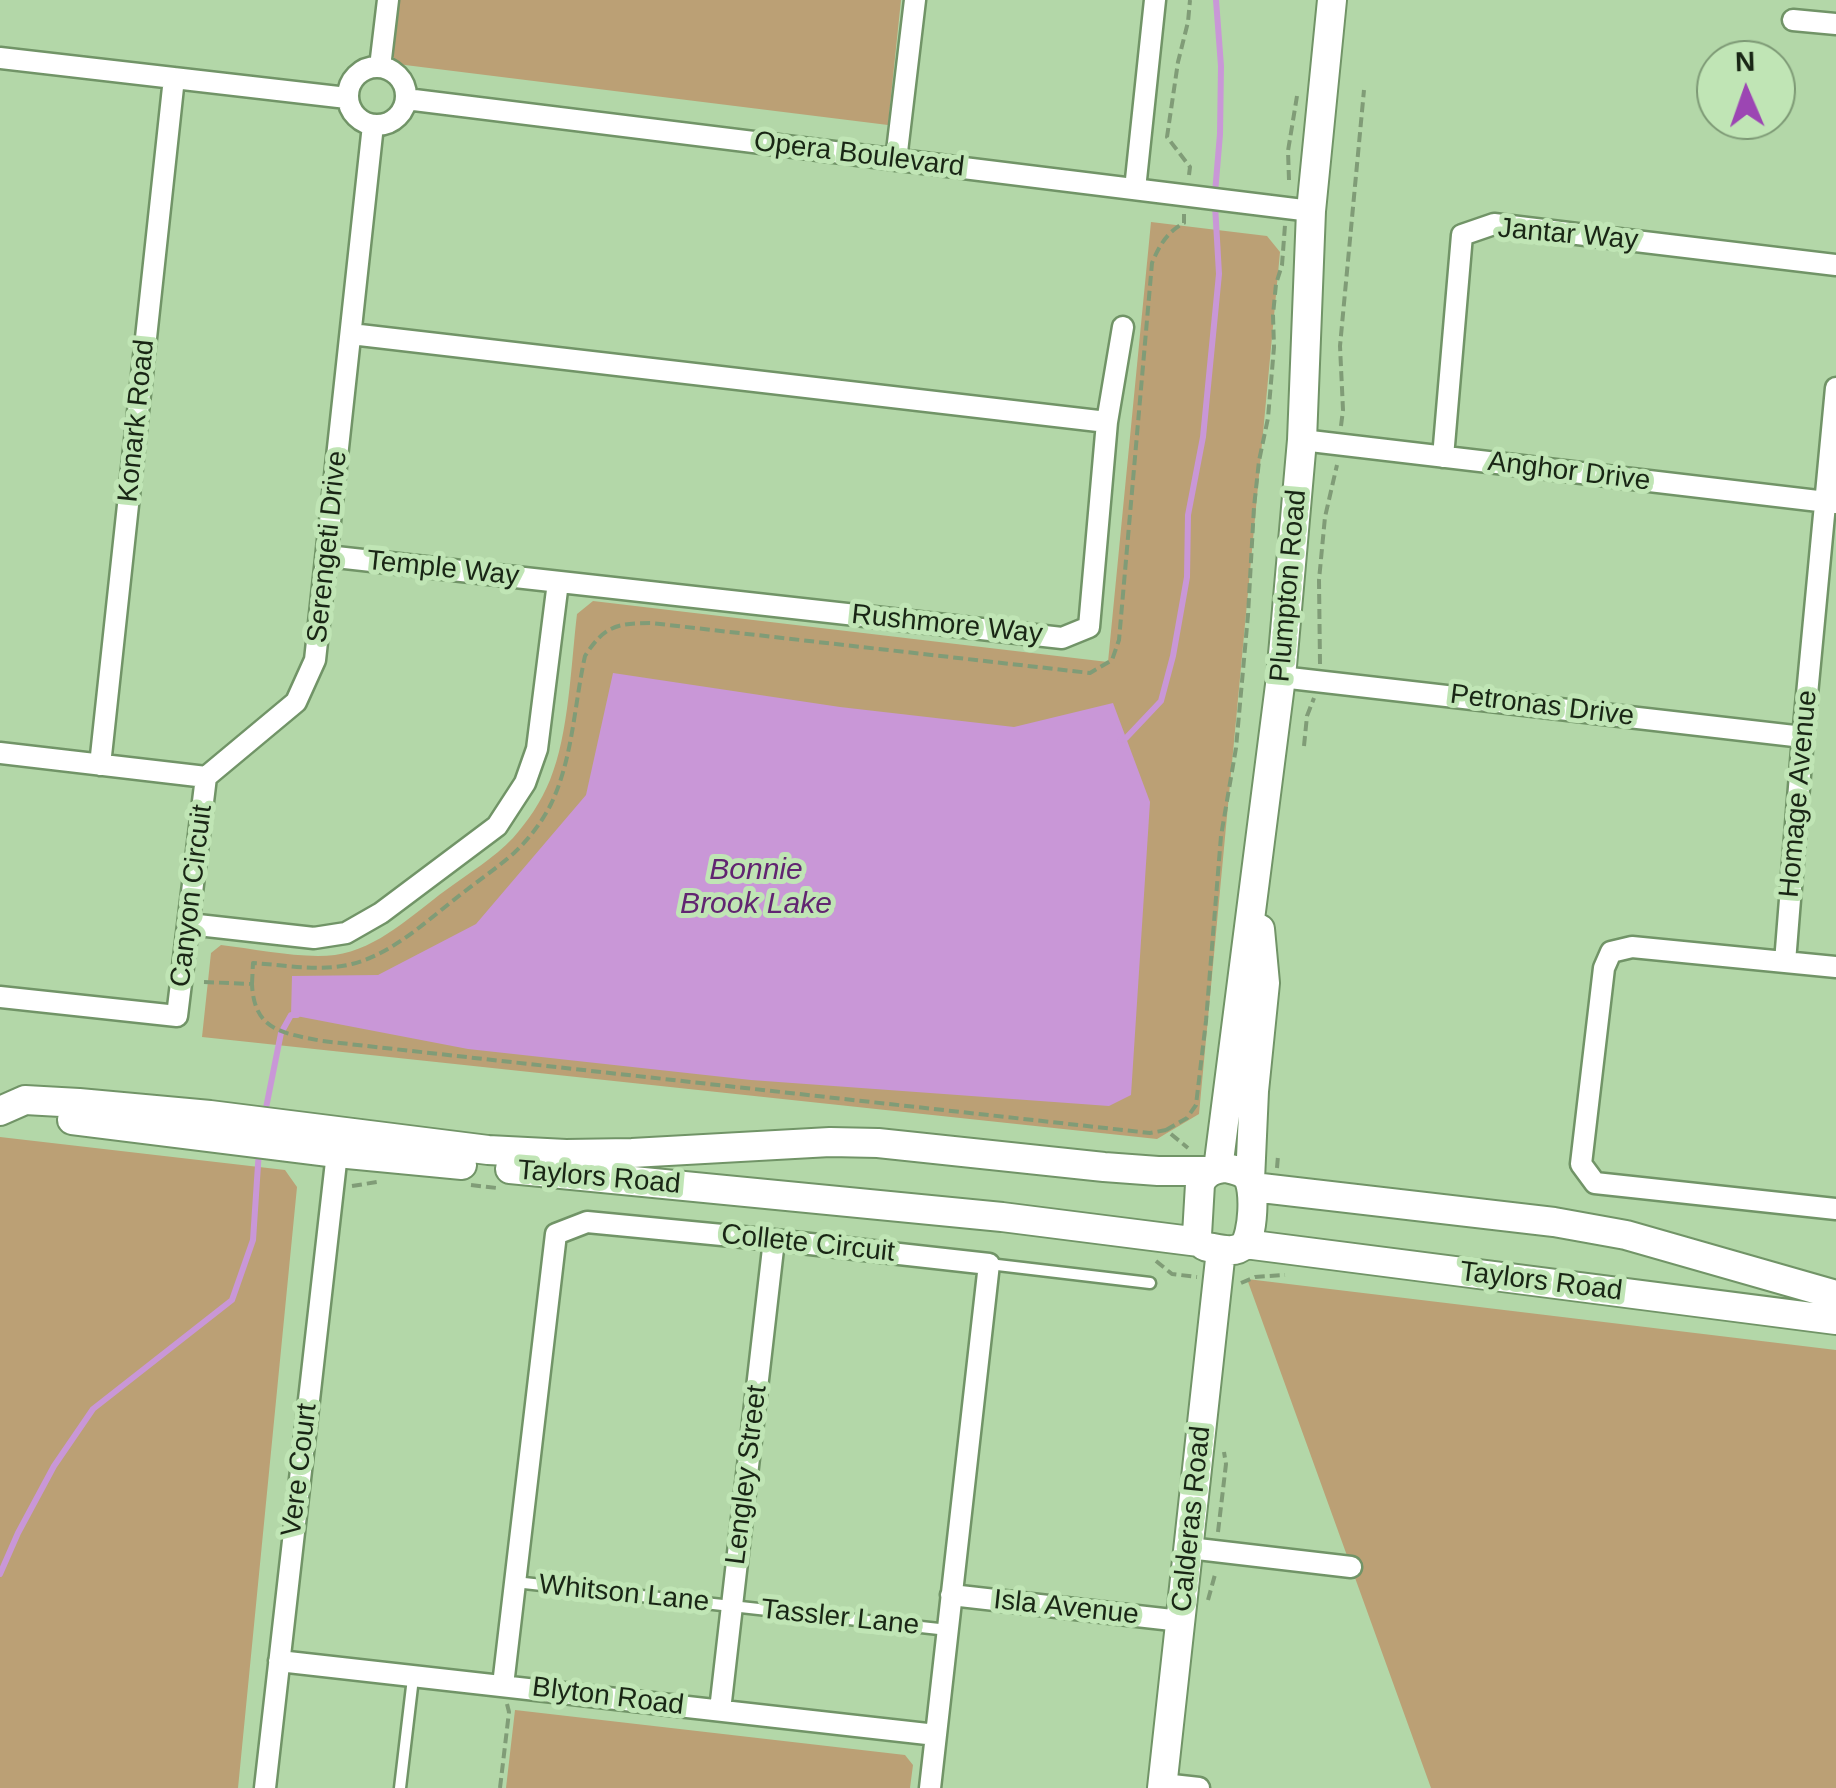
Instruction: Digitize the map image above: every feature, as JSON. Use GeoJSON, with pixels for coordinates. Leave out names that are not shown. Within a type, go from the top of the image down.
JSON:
{"type":"FeatureCollection","features":[{"type":"Feature","properties":{"kind":"street"},"geometry":{"type":"LineString","coordinates":[[380,67],[388,0]]}},
{"type":"Feature","properties":{"kind":"street"},"geometry":{"type":"LineString","coordinates":[[896,160],[915,0]]}},
{"type":"Feature","properties":{"kind":"street"},"geometry":{"type":"LineString","coordinates":[[1135,189],[1155,0]]}},
{"type":"Feature","properties":{"kind":"street","name":"Plumpton Road"},"geometry":{"type":"LineString","coordinates":[[1214,1170],[1281,677],[1302,440],[1299,210],[1332,0]]}},
{"type":"Feature","properties":{"kind":"street"},"geometry":{"type":"LineString","coordinates":[[1793,20],[1836,24]]}},
{"type":"Feature","properties":{"kind":"street"},"geometry":{"type":"LineString","coordinates":[[0,58],[347,98]]}},
{"type":"Feature","properties":{"kind":"street"},"geometry":{"type":"LineString","coordinates":[[380,67],[402,79],[406,99],[398,117],[374,126],[354,115],[347,98],[348,88],[359,73],[380,67]]}},
{"type":"Feature","properties":{"kind":"street","name":"Konark Road"},"geometry":{"type":"LineString","coordinates":[[100,764],[174,78]]}},
{"type":"Feature","properties":{"kind":"street","name":"Opera Boulevard"},"geometry":{"type":"LineString","coordinates":[[406,99],[1299,210]]}},
{"type":"Feature","properties":{"kind":"street","name":"Serengeti Drive"},"geometry":{"type":"LineString","coordinates":[[206,777],[296,702],[315,660],[374,126]]}},
{"type":"Feature","properties":{"kind":"street","name":"Jantar Way"},"geometry":{"type":"LineString","coordinates":[[1443,456],[1462,235],[1494,224],[1836,265]]}},
{"type":"Feature","properties":{"kind":"street"},"geometry":{"type":"LineString","coordinates":[[351,334],[1108,422],[1123,327]]}},
{"type":"Feature","properties":{"kind":"street","name":"Homage Avenue"},"geometry":{"type":"LineString","coordinates":[[1785,962],[1803,737],[1830,502],[1836,388]]}},
{"type":"Feature","properties":{"kind":"street","name":"Rushmore Way"},"geometry":{"type":"LineString","coordinates":[[558,582],[1062,638],[1090,627],[1108,422]]}},
{"type":"Feature","properties":{"kind":"street","name":"Anghor Drive"},"geometry":{"type":"LineString","coordinates":[[1302,440],[1830,502]]}},
{"type":"Feature","properties":{"kind":"street","name":"Temple Way"},"geometry":{"type":"LineString","coordinates":[[328,556],[558,582]]}},
{"type":"Feature","properties":{"kind":"street"},"geometry":{"type":"LineString","coordinates":[[189,924],[314,938],[346,934],[382,913],[497,826],[525,783],[538,749],[558,582]]}},
{"type":"Feature","properties":{"kind":"street","name":"Petronas Drive"},"geometry":{"type":"LineString","coordinates":[[1281,677],[1803,737]]}},
{"type":"Feature","properties":{"kind":"street"},"geometry":{"type":"LineString","coordinates":[[0,752],[206,777]]}},
{"type":"Feature","properties":{"kind":"street","name":"Canyon Circuit"},"geometry":{"type":"LineString","coordinates":[[0,996],[177,1016],[206,777]]}},
{"type":"Feature","properties":{"kind":"street"},"geometry":{"type":"LineString","coordinates":[[1214,1170],[1200,1184],[1196,1235],[1222,1245],[1250,1226],[1254,1090],[1265,983],[1256,878]]}},
{"type":"Feature","properties":{"kind":"street"},"geometry":{"type":"LineString","coordinates":[[1836,967],[1632,947],[1611,952],[1604,968],[1581,1164],[1595,1183],[1836,1209]]}},
{"type":"Feature","properties":{"kind":"street"},"geometry":{"type":"LineString","coordinates":[[0,1111],[24,1100],[79,1102],[488,1150],[566,1154],[878,1142],[1104,1167],[1236,1170],[1251,1184],[1608,1232],[1674,1247],[1836,1295]]}},
{"type":"Feature","properties":{"kind":"street","name":"Taylors Road"},"geometry":{"type":"LineString","coordinates":[[0,1111],[337,1153],[1137,1232],[1836,1320]]}},
{"type":"Feature","properties":{"kind":"street","name":"Vere Court"},"geometry":{"type":"LineString","coordinates":[[265,1788],[337,1153]]}},
{"type":"Feature","properties":{"kind":"street","name":"Collete Circuit"},"geometry":{"type":"LineString","coordinates":[[504,1685],[556,1234],[587,1222],[989,1264]]}},
{"type":"Feature","properties":{"kind":"street","name":"Lengley Street"},"geometry":{"type":"LineString","coordinates":[[720,1710],[774,1240]]}},
{"type":"Feature","properties":{"kind":"street","name":"Calderas Road"},"geometry":{"type":"LineString","coordinates":[[1162,1786],[1222,1245]]}},
{"type":"Feature","properties":{"kind":"street"},"geometry":{"type":"LineString","coordinates":[[930,1788],[989,1264]]}},
{"type":"Feature","properties":{"kind":"street"},"geometry":{"type":"LineString","coordinates":[[1189,1548],[1351,1567]]}},
{"type":"Feature","properties":{"kind":"street","name":"Isla Avenue"},"geometry":{"type":"LineString","coordinates":[[952,1595],[1182,1621]]}},
{"type":"Feature","properties":{"kind":"street","name":"Blyton Road"},"geometry":{"type":"LineString","coordinates":[[278,1661],[936,1735]]}},
{"type":"Feature","properties":{"kind":"street"},"geometry":{"type":"LineString","coordinates":[[1162,1786],[1199,1788]]}},
{"type":"Feature","properties":{"kind":"lane"},"geometry":{"type":"LineString","coordinates":[[989,1264],[1150,1283]]}},
{"type":"Feature","properties":{"kind":"lane","name":"Whitson Lane"},"geometry":{"type":"LineString","coordinates":[[515,1582],[732,1606]]}},
{"type":"Feature","properties":{"kind":"lane","name":"Tassler Lane"},"geometry":{"type":"LineString","coordinates":[[732,1606],[948,1630]]}},
{"type":"Feature","properties":{"kind":"lane"},"geometry":{"type":"LineString","coordinates":[[400,1788],[413,1678]]}},
{"type":"Feature","properties":{"kind":"path"},"geometry":{"type":"LineString","coordinates":[[1190,0],[1167,137],[1190,167],[1184,223],[1164,240],[1152,263],[1119,640],[1112,660],[1090,673],[624,623],[606,631],[584,656],[569,751],[559,785],[535,830],[516,851],[372,957],[338,967],[253,963],[252,998],[261,1019],[281,1033],[322,1041],[1150,1134],[1186,1118],[1196,1105],[1221,836],[1236,748],[1254,507],[1268,418],[1276,284],[1299,210],[1288,151],[1298,86]]}},
{"type":"Feature","properties":{"kind":"path"},"geometry":{"type":"LineString","coordinates":[[1304,746],[1307,716],[1318,688],[1319,580],[1325,517],[1338,462],[1344,410],[1340,346],[1364,90]]}},
{"type":"Feature","properties":{"kind":"path"},"geometry":{"type":"LineString","coordinates":[[204,982],[252,984]]}},
{"type":"Feature","properties":{"kind":"path"},"geometry":{"type":"LineString","coordinates":[[1166,1130],[1188,1148]]}},
{"type":"Feature","properties":{"kind":"path"},"geometry":{"type":"LineString","coordinates":[[1242,1284],[1265,1277]]}},
{"type":"Feature","properties":{"kind":"path"},"geometry":{"type":"LineString","coordinates":[[500,1788],[509,1712],[504,1685]]}},
{"type":"Feature","properties":{"kind":"shaded area"},"geometry":{"type":"Polygon","coordinates":[[[400,0],[901,0],[888,125],[397,64],[392,54],[400,0]]]}},
{"type":"Feature","properties":{"kind":"shaded area"},"geometry":{"type":"Polygon","coordinates":[[[1151,222],[1267,236],[1280,252],[1199,1114],[1157,1139],[202,1037],[211,953],[221,945],[308,956],[335,955],[366,946],[490,859],[513,838],[550,780],[565,720],[577,614],[593,601],[1108,662],[1151,222]]]}},
{"type":"Feature","properties":{"kind":"shaded area"},"geometry":{"type":"Polygon","coordinates":[[[0,1137],[285,1170],[297,1187],[238,1788],[0,1788],[0,1137]]]}},
{"type":"Feature","properties":{"kind":"shaded area"},"geometry":{"type":"Polygon","coordinates":[[[1247,1279],[1836,1350],[1836,1788],[1431,1788],[1247,1279]]]}},
{"type":"Feature","properties":{"kind":"shaded area"},"geometry":{"type":"Polygon","coordinates":[[[515,1710],[905,1755],[913,1765],[910,1788],[506,1788],[515,1710]]]}},
{"type":"Feature","properties":{"kind":"water","name":"Bonnie Brook Lake"},"geometry":{"type":"Polygon","coordinates":[[[613,673],[840,707],[1014,727],[1113,703],[1150,802],[1131,1095],[1109,1106],[751,1080],[468,1049],[291,1015],[292,976],[378,975],[476,924],[586,795],[613,673]]]}},
{"type":"Feature","properties":{"kind":"waterway"},"geometry":{"type":"LineString","coordinates":[[1215,193],[1221,66],[1216,0]]}},
{"type":"Feature","properties":{"kind":"waterway"},"geometry":{"type":"LineString","coordinates":[[1120,740],[1161,701],[1173,656],[1187,577],[1188,515],[1203,437],[1219,274],[1215,205]]}},
{"type":"Feature","properties":{"kind":"waterway"},"geometry":{"type":"LineString","coordinates":[[265,1113],[281,1033],[291,1015],[297,1015]]}},
{"type":"Feature","properties":{"kind":"waterway"},"geometry":{"type":"LineString","coordinates":[[0,1574],[54,1466],[93,1409],[232,1300],[253,1240],[259,1150]]}}]}
